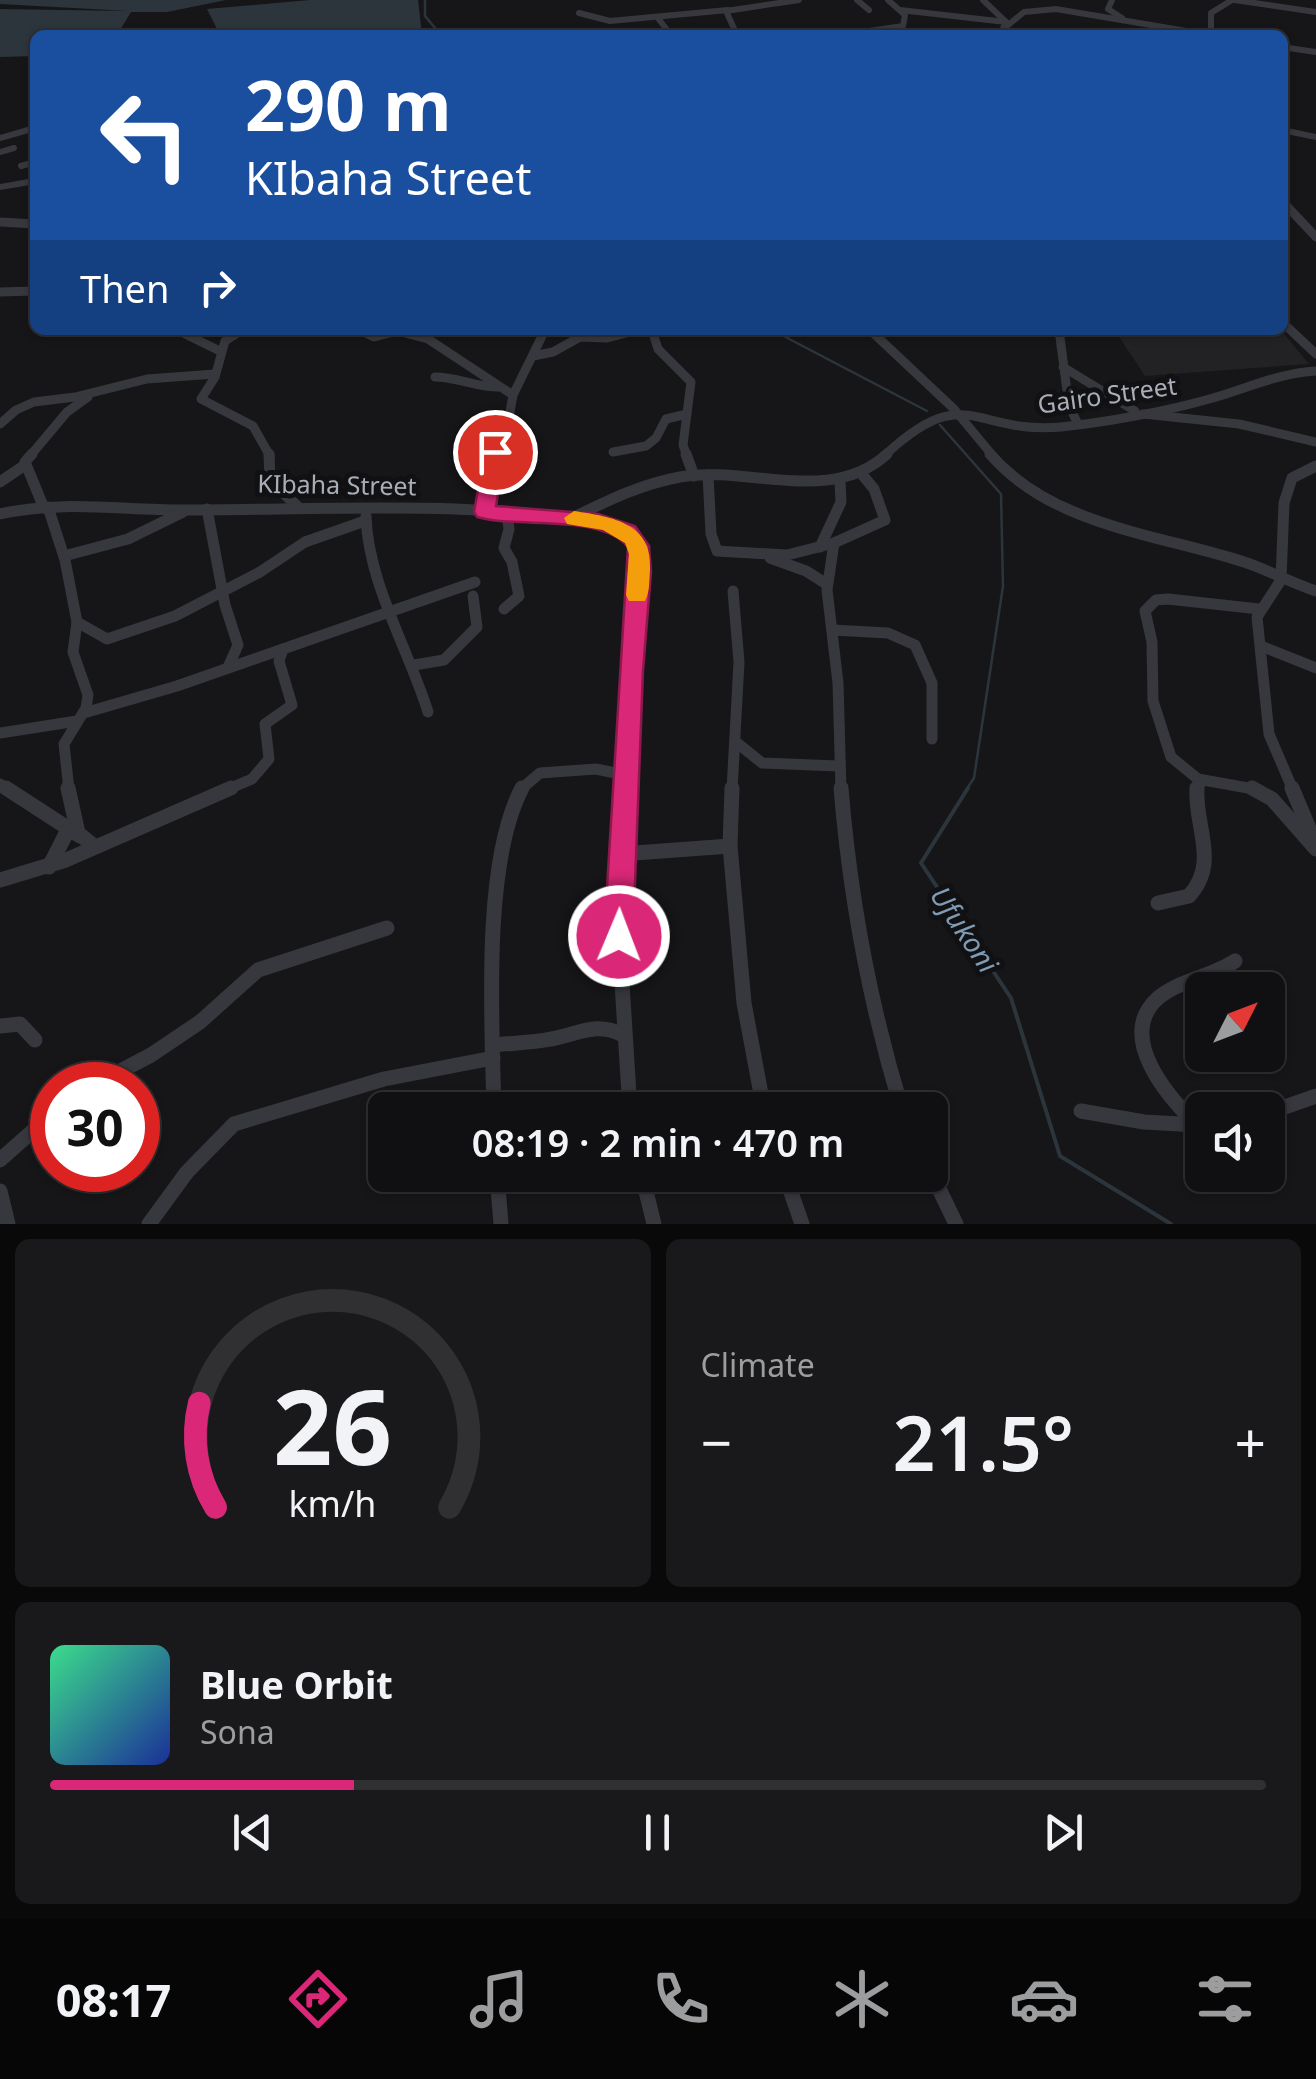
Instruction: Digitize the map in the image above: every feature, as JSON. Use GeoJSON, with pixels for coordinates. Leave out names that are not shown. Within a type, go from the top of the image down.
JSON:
{"type":"FeatureCollection","features":[{"type":"Feature","properties":{"kind":"street"},"geometry":{"type":"LineString","coordinates":[[578,13],[603,22],[799,0]]}},
{"type":"Feature","properties":{"kind":"street"},"geometry":{"type":"LineString","coordinates":[[857,0],[869,10]]}},
{"type":"Feature","properties":{"kind":"street"},"geometry":{"type":"LineString","coordinates":[[880,30],[903,26],[906,19],[888,0]]}},
{"type":"Feature","properties":{"kind":"street"},"geometry":{"type":"LineString","coordinates":[[983,0],[1006,24]]}},
{"type":"Feature","properties":{"kind":"street"},"geometry":{"type":"LineString","coordinates":[[1057,0],[1062,10]]}},
{"type":"Feature","properties":{"kind":"street"},"geometry":{"type":"LineString","coordinates":[[1112,0],[1108,9],[1111,12],[1136,23]]}},
{"type":"Feature","properties":{"kind":"street"},"geometry":{"type":"LineString","coordinates":[[1211,30],[1211,14],[1233,0],[1316,12]]}},
{"type":"Feature","properties":{"kind":"street"},"geometry":{"type":"LineString","coordinates":[[705,1],[731,9]]}},
{"type":"Feature","properties":{"kind":"street"},"geometry":{"type":"LineString","coordinates":[[731,9],[725,14],[734,30]]}},
{"type":"Feature","properties":{"kind":"street"},"geometry":{"type":"LineString","coordinates":[[900,10],[1006,24]]}},
{"type":"Feature","properties":{"kind":"street"},"geometry":{"type":"LineString","coordinates":[[1003,30],[1024,12],[1062,10],[1113,24],[1136,23],[1180,30]]}},
{"type":"Feature","properties":{"kind":"street"},"geometry":{"type":"LineString","coordinates":[[657,17],[667,30]]}},
{"type":"Feature","properties":{"kind":"street"},"geometry":{"type":"LineString","coordinates":[[1288,48],[1316,52]]}},
{"type":"Feature","properties":{"kind":"street"},"geometry":{"type":"LineString","coordinates":[[0,138],[30,131]]}},
{"type":"Feature","properties":{"kind":"street"},"geometry":{"type":"LineString","coordinates":[[1288,131],[1316,137]]}},
{"type":"Feature","properties":{"kind":"street"},"geometry":{"type":"LineString","coordinates":[[0,152],[14,148]]}},
{"type":"Feature","properties":{"kind":"street"},"geometry":{"type":"LineString","coordinates":[[21,166],[30,165]]}},
{"type":"Feature","properties":{"kind":"street"},"geometry":{"type":"LineString","coordinates":[[0,187],[30,182]]}},
{"type":"Feature","properties":{"kind":"street"},"geometry":{"type":"LineString","coordinates":[[1288,207],[1316,237]]}},
{"type":"Feature","properties":{"kind":"street"},"geometry":{"type":"LineString","coordinates":[[0,222],[30,224]]}},
{"type":"Feature","properties":{"kind":"street"},"geometry":{"type":"LineString","coordinates":[[0,292],[30,290]]}},
{"type":"Feature","properties":{"kind":"street"},"geometry":{"type":"LineString","coordinates":[[1288,328],[1316,354]]}},
{"type":"Feature","properties":{"kind":"street"},"geometry":{"type":"LineString","coordinates":[[186,335],[220,351]]}},
{"type":"Feature","properties":{"kind":"street"},"geometry":{"type":"LineString","coordinates":[[234,335],[225,341],[215,374],[201,400],[241,417],[253,428],[272,452],[271,481],[298,507]]}},
{"type":"Feature","properties":{"kind":"street"},"geometry":{"type":"LineString","coordinates":[[412,335],[428,339],[514,395]]}},
{"type":"Feature","properties":{"kind":"street"},"geometry":{"type":"LineString","coordinates":[[484,512],[492,458],[508,424],[514,395],[542,335]]}},
{"type":"Feature","properties":{"kind":"street"},"geometry":{"type":"LineString","coordinates":[[532,356],[554,352],[580,337],[619,335]]}},
{"type":"Feature","properties":{"kind":"street"},"geometry":{"type":"LineString","coordinates":[[654,335],[658,349],[690,378],[683,444],[694,476]]}},
{"type":"Feature","properties":{"kind":"street"},"geometry":{"type":"LineString","coordinates":[[875,335],[958,413],[993,459],[1026,486],[1084,516],[1246,562],[1280,580],[1316,591]]}},
{"type":"Feature","properties":{"kind":"street"},"geometry":{"type":"LineString","coordinates":[[1061,335],[1070,406],[1077,422]]}},
{"type":"Feature","properties":{"kind":"street"},"geometry":{"type":"LineString","coordinates":[[1064,367],[1133,412],[1258,427],[1316,442]]}},
{"type":"Feature","properties":{"kind":"street","name":"Gairo Street"},"geometry":{"type":"LineString","coordinates":[[958,413],[1040,427],[1211,399],[1286,373],[1316,370]]}},
{"type":"Feature","properties":{"kind":"street"},"geometry":{"type":"LineString","coordinates":[[0,424],[16,410],[34,402],[148,378],[215,374]]}},
{"type":"Feature","properties":{"kind":"street"},"geometry":{"type":"LineString","coordinates":[[435,378],[446,376],[476,387],[502,387]]}},
{"type":"Feature","properties":{"kind":"street"},"geometry":{"type":"LineString","coordinates":[[0,482],[25,464],[67,412],[96,392]]}},
{"type":"Feature","properties":{"kind":"street"},"geometry":{"type":"LineString","coordinates":[[572,518],[594,504],[654,482],[694,476],[840,480],[861,473],[909,433],[938,416],[958,413]]}},
{"type":"Feature","properties":{"kind":"street"},"geometry":{"type":"LineString","coordinates":[[613,452],[646,446],[656,438],[656,428],[664,419],[687,414]]}},
{"type":"Feature","properties":{"kind":"street"},"geometry":{"type":"LineString","coordinates":[[25,464],[64,556],[77,622],[73,647],[87,687],[80,717],[64,748],[74,833],[49,866]]}},
{"type":"Feature","properties":{"kind":"street"},"geometry":{"type":"LineString","coordinates":[[1316,466],[1292,478],[1287,490],[1280,580],[1259,608],[1269,734],[1316,847]]}},
{"type":"Feature","properties":{"kind":"street"},"geometry":{"type":"LineString","coordinates":[[708,475],[714,548],[722,553],[764,556],[827,545],[852,532],[876,528],[885,520],[874,489],[861,473]]}},
{"type":"Feature","properties":{"kind":"street"},"geometry":{"type":"LineString","coordinates":[[840,480],[841,502],[827,545],[825,583],[838,690],[838,766],[862,957],[898,1092]]}},
{"type":"Feature","properties":{"kind":"street"},"geometry":{"type":"LineString","coordinates":[[367,507],[365,522],[390,611],[414,665],[428,712]]}},
{"type":"Feature","properties":{"kind":"street","name":"KIbaha Street"},"geometry":{"type":"LineString","coordinates":[[0,514],[46,508],[367,507],[572,518],[620,528],[638,546],[640,572],[625,774],[619,936],[628,1092]]}},
{"type":"Feature","properties":{"kind":"street"},"geometry":{"type":"LineString","coordinates":[[208,509],[224,585],[222,594],[239,636],[237,656],[224,670]]}},
{"type":"Feature","properties":{"kind":"street"},"geometry":{"type":"LineString","coordinates":[[64,556],[136,536],[186,510]]}},
{"type":"Feature","properties":{"kind":"street"},"geometry":{"type":"LineString","coordinates":[[504,609],[519,596],[512,562],[504,548],[509,529],[507,514]]}},
{"type":"Feature","properties":{"kind":"street"},"geometry":{"type":"LineString","coordinates":[[77,622],[96,635],[116,638],[222,594],[305,542],[365,522]]}},
{"type":"Feature","properties":{"kind":"street"},"geometry":{"type":"LineString","coordinates":[[764,556],[806,571],[825,583]]}},
{"type":"Feature","properties":{"kind":"street"},"geometry":{"type":"LineString","coordinates":[[0,733],[80,717],[390,611],[472,588],[479,624],[474,631],[445,660],[414,665]]}},
{"type":"Feature","properties":{"kind":"street"},"geometry":{"type":"LineString","coordinates":[[733,590],[739,662],[728,809],[730,846],[744,1004],[761,1092]]}},
{"type":"Feature","properties":{"kind":"street"},"geometry":{"type":"LineString","coordinates":[[1259,608],[1168,599],[1144,607],[1152,638],[1150,680],[1160,731],[1180,769],[1202,780],[1242,785],[1267,794],[1278,802],[1300,838],[1316,847]]}},
{"type":"Feature","properties":{"kind":"street"},"geometry":{"type":"LineString","coordinates":[[832,630],[900,635],[911,642],[935,685],[932,740]]}},
{"type":"Feature","properties":{"kind":"street"},"geometry":{"type":"LineString","coordinates":[[1261,646],[1316,668]]}},
{"type":"Feature","properties":{"kind":"street"},"geometry":{"type":"LineString","coordinates":[[0,880],[49,866],[238,786],[263,770],[271,751],[264,727],[292,705],[279,660],[282,649]]}},
{"type":"Feature","properties":{"kind":"street"},"geometry":{"type":"LineString","coordinates":[[736,742],[762,763],[838,766]]}},
{"type":"Feature","properties":{"kind":"street"},"geometry":{"type":"LineString","coordinates":[[494,1092],[493,905],[511,813],[521,789],[544,772],[596,770],[625,774]]}},
{"type":"Feature","properties":{"kind":"street"},"geometry":{"type":"LineString","coordinates":[[1158,903],[1190,896],[1203,878],[1206,832],[1196,790],[1202,780]]}},
{"type":"Feature","properties":{"kind":"street"},"geometry":{"type":"LineString","coordinates":[[0,784],[94,846]]}},
{"type":"Feature","properties":{"kind":"street"},"geometry":{"type":"LineString","coordinates":[[621,854],[653,848],[730,846]]}},
{"type":"Feature","properties":{"kind":"street"},"geometry":{"type":"LineString","coordinates":[[138,1062],[200,1022],[258,970],[388,928]]}},
{"type":"Feature","properties":{"kind":"street"},"geometry":{"type":"LineString","coordinates":[[1185,1114],[1157,1080],[1145,1050],[1145,1021],[1156,999],[1236,962]]}},
{"type":"Feature","properties":{"kind":"street"},"geometry":{"type":"LineString","coordinates":[[0,1026],[20,1024],[35,1040]]}},
{"type":"Feature","properties":{"kind":"street"},"geometry":{"type":"LineString","coordinates":[[148,1224],[187,1172],[234,1124],[354,1086],[593,1027],[608,1027],[623,1035]]}},
{"type":"Feature","properties":{"kind":"street"},"geometry":{"type":"LineString","coordinates":[[1285,1107],[1316,1096]]}},
{"type":"Feature","properties":{"kind":"street"},"geometry":{"type":"LineString","coordinates":[[1080,1111],[1185,1124]]}},
{"type":"Feature","properties":{"kind":"street"},"geometry":{"type":"LineString","coordinates":[[0,1160],[30,1133]]}},
{"type":"Feature","properties":{"kind":"street"},"geometry":{"type":"LineString","coordinates":[[0,1190],[8,1224]]}},
{"type":"Feature","properties":{"kind":"street"},"geometry":{"type":"LineString","coordinates":[[498,1192],[501,1224]]}},
{"type":"Feature","properties":{"kind":"street"},"geometry":{"type":"LineString","coordinates":[[646,1192],[654,1224]]}},
{"type":"Feature","properties":{"kind":"street"},"geometry":{"type":"LineString","coordinates":[[792,1192],[802,1224]]}},
{"type":"Feature","properties":{"kind":"street"},"geometry":{"type":"LineString","coordinates":[[941,1192],[956,1224]]}},
{"type":"Feature","properties":{"kind":"shaded area"},"geometry":{"type":"Polygon","coordinates":[[[0,0],[226,0],[167,12],[131,12],[120,30],[30,30],[30,56],[0,57],[0,9],[129,11],[0,4],[0,0]]]}},
{"type":"Feature","properties":{"kind":"shaded area"},"geometry":{"type":"Polygon","coordinates":[[[310,0],[418,0],[421,30],[218,30],[207,9],[310,0]]]}},
{"type":"Feature","properties":{"kind":"shaded area"},"geometry":{"type":"Polygon","coordinates":[[[1118,335],[1285,335],[1309,364],[1145,376],[1118,335]]]}},
{"type":"Feature","properties":{"kind":"waterway"},"geometry":{"type":"LineString","coordinates":[[425,0],[425,16],[437,30]]}},
{"type":"Feature","properties":{"kind":"waterway"},"geometry":{"type":"LineString","coordinates":[[782,335],[927,411]]}},
{"type":"Feature","properties":{"kind":"waterway","name":"Ufukoni"},"geometry":{"type":"LineString","coordinates":[[940,425],[1001,494],[1003,586],[974,778],[966,790]]}},
{"type":"Feature","properties":{"kind":"waterway","name":"Ufukoni"},"geometry":{"type":"LineString","coordinates":[[968,788],[921,863],[1011,998],[1060,1156],[1171,1224]]}},
{"type":"Feature","properties":{"kind":"slow traffic"},"geometry":{"type":"LineString","coordinates":[[574,518],[608,524],[634,538],[640,554],[637,595]]}},
{"type":"Feature","properties":{"kind":"route"},"geometry":{"type":"LineString","coordinates":[[495,452],[484,512],[598,521],[627,532],[638,546],[640,572],[631,671],[619,936]]}}]}
